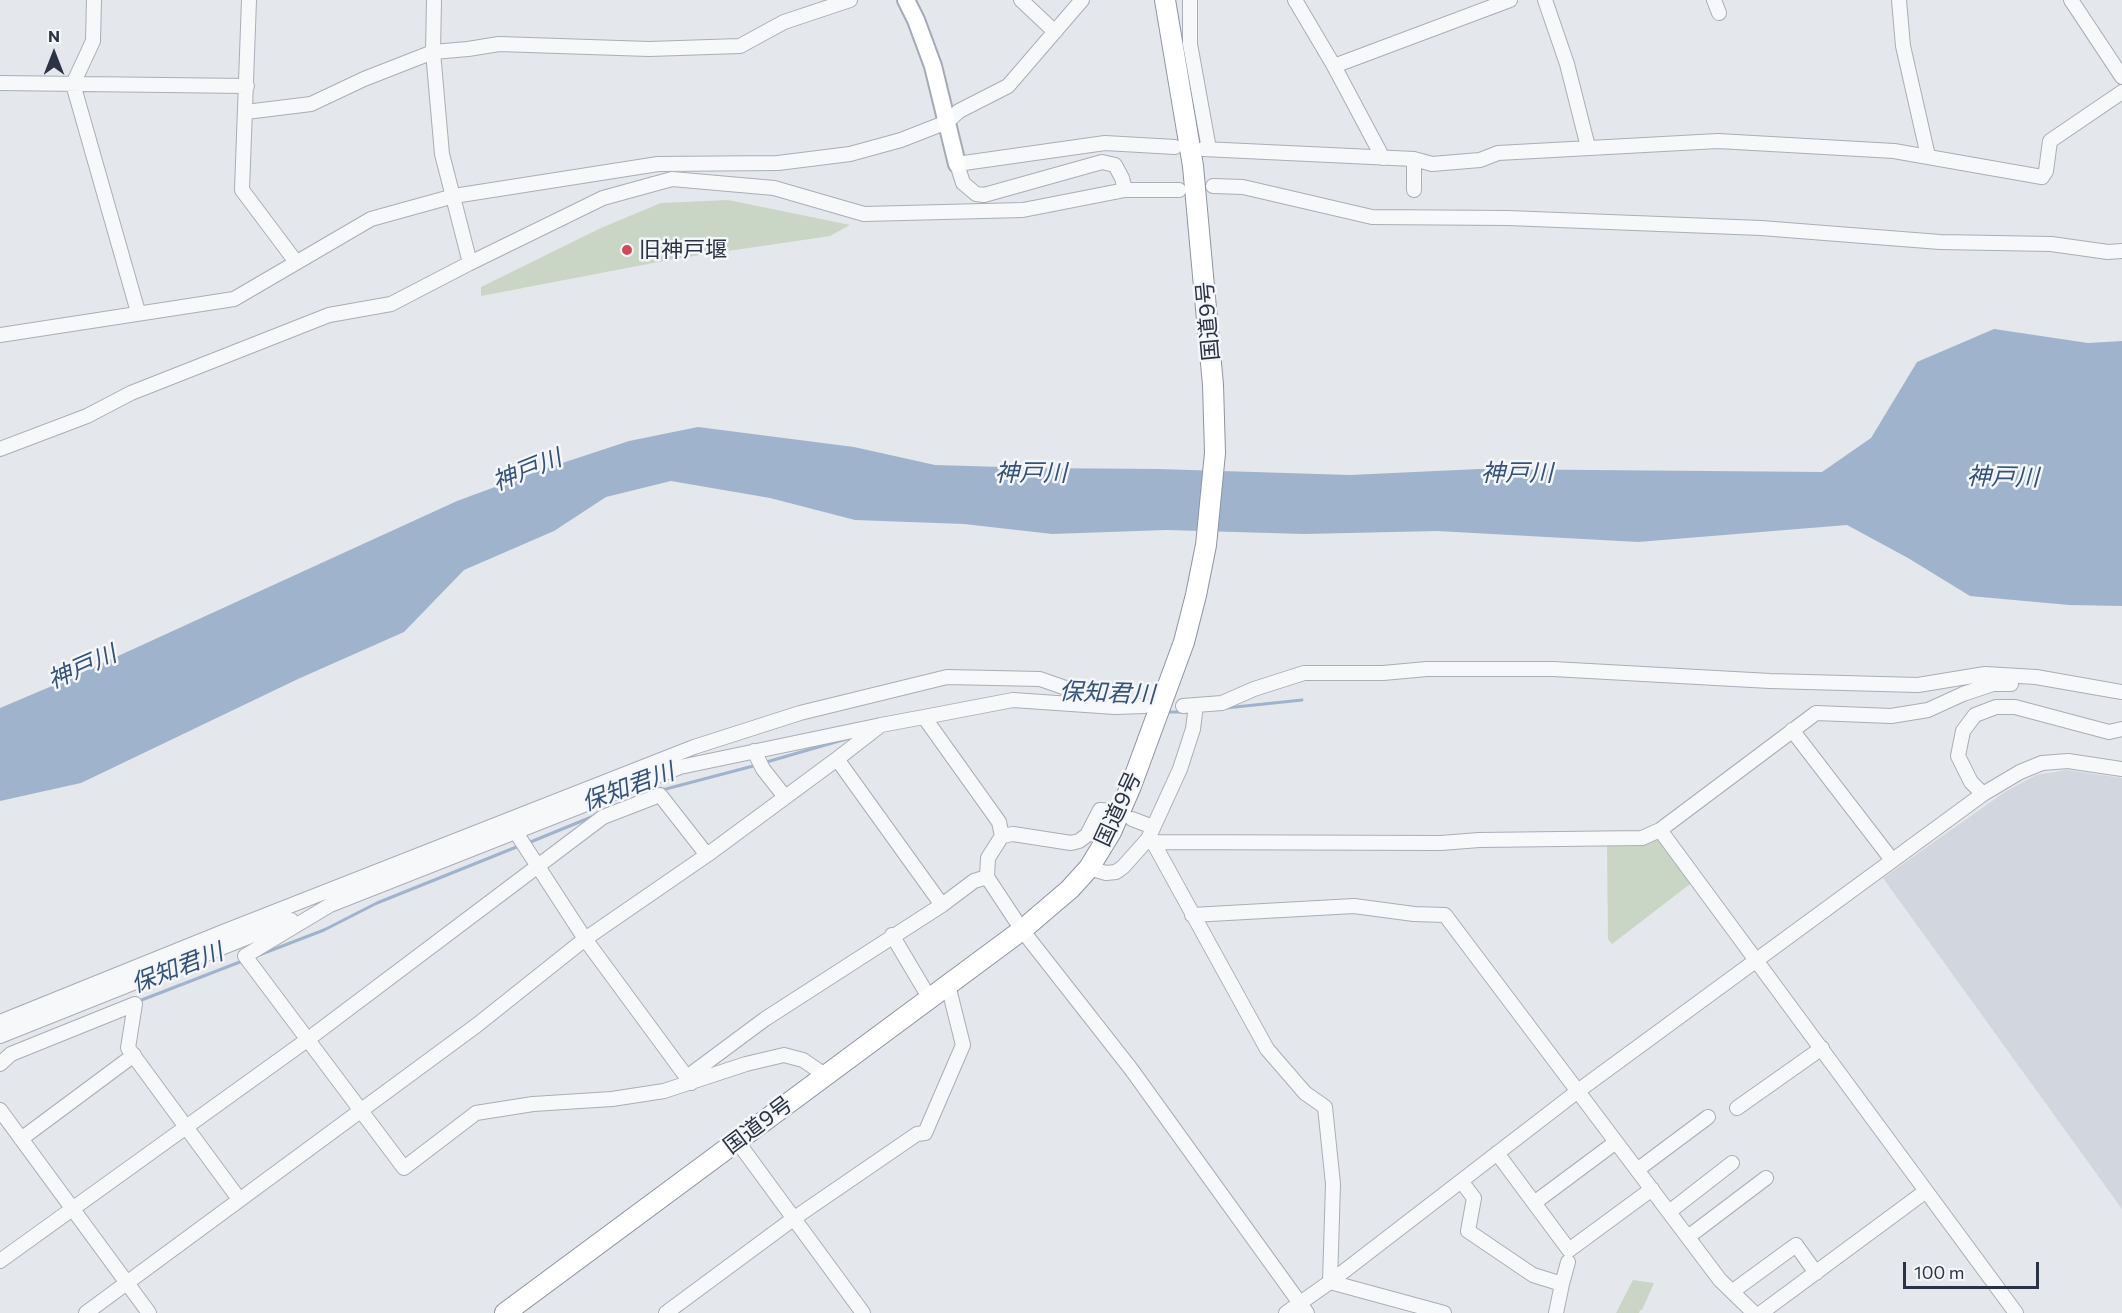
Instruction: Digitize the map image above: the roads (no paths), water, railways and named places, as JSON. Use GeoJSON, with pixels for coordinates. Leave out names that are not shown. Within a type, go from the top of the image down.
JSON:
{"type":"FeatureCollection","features":[{"type":"Feature","properties":{"kind":"highway","name":"国道9号"},"geometry":{"type":"LineString","coordinates":[[505,1313],[1022,930],[1070,889],[1089,868],[1111,832],[1131,786],[1184,642],[1206,545],[1215,453],[1213,385],[1200,236],[1191,155],[1169,27],[1167,0]]}},
{"type":"Feature","properties":{"kind":"main road"},"geometry":{"type":"LineString","coordinates":[[906,0],[933,66],[957,164]]}},
{"type":"Feature","properties":{"kind":"street"},"geometry":{"type":"LineString","coordinates":[[94,0],[93,41],[73,84],[138,312]]}},
{"type":"Feature","properties":{"kind":"street"},"geometry":{"type":"LineString","coordinates":[[249,0],[242,190],[296,262]]}},
{"type":"Feature","properties":{"kind":"street"},"geometry":{"type":"LineString","coordinates":[[434,0],[433,52],[442,154],[470,263]]}},
{"type":"Feature","properties":{"kind":"street"},"geometry":{"type":"LineString","coordinates":[[246,112],[310,104],[364,79],[433,52],[499,44],[649,49],[740,46],[784,22],[850,0]]}},
{"type":"Feature","properties":{"kind":"street"},"geometry":{"type":"LineString","coordinates":[[1021,0],[1055,32]]}},
{"type":"Feature","properties":{"kind":"street"},"geometry":{"type":"LineString","coordinates":[[0,334],[234,299],[371,219],[454,196],[658,164],[778,163],[850,154],[901,140],[947,122],[959,111],[1008,86],[1082,0]]}},
{"type":"Feature","properties":{"kind":"street"},"geometry":{"type":"LineString","coordinates":[[1190,0],[1190,44],[1206,149],[1414,159],[1432,164],[1480,160],[1498,153],[1718,141],[1894,151],[2042,177],[2046,171],[2050,141],[2122,92]]}},
{"type":"Feature","properties":{"kind":"street"},"geometry":{"type":"LineString","coordinates":[[1295,0],[1334,66],[1383,158]]}},
{"type":"Feature","properties":{"kind":"street"},"geometry":{"type":"LineString","coordinates":[[1334,66],[1492,3],[1510,0]]}},
{"type":"Feature","properties":{"kind":"street"},"geometry":{"type":"LineString","coordinates":[[1545,0],[1567,64],[1588,147]]}},
{"type":"Feature","properties":{"kind":"street"},"geometry":{"type":"LineString","coordinates":[[1899,0],[1903,46],[1928,156]]}},
{"type":"Feature","properties":{"kind":"street"},"geometry":{"type":"LineString","coordinates":[[2071,0],[2122,77]]}},
{"type":"Feature","properties":{"kind":"street"},"geometry":{"type":"LineString","coordinates":[[0,83],[247,86]]}},
{"type":"Feature","properties":{"kind":"street"},"geometry":{"type":"LineString","coordinates":[[1125,190],[1122,178],[1114,165],[1102,162],[984,195],[976,194],[963,183],[957,164],[1105,143],[1175,147]]}},
{"type":"Feature","properties":{"kind":"street"},"geometry":{"type":"LineString","coordinates":[[1414,159],[1414,190]]}},
{"type":"Feature","properties":{"kind":"street"},"geometry":{"type":"LineString","coordinates":[[0,449],[87,416],[131,393],[329,315],[391,304],[603,198],[672,179],[774,188],[864,214],[1023,210],[1125,190],[1179,190]]}},
{"type":"Feature","properties":{"kind":"street"},"geometry":{"type":"LineString","coordinates":[[1213,186],[1243,187],[1371,217],[1508,218],[1761,228],[1940,242],[2051,244],[2108,252],[2122,251]]}},
{"type":"Feature","properties":{"kind":"street"},"geometry":{"type":"LineString","coordinates":[[1089,868],[1106,873],[1116,872],[1151,836],[1180,769],[1193,729],[1190,706],[1222,703],[1254,689],[1304,673],[1383,673],[1427,669],[1553,669],[1770,681],[1918,685],[1984,674],[2036,677],[2122,692]]}},
{"type":"Feature","properties":{"kind":"street"},"geometry":{"type":"LineString","coordinates":[[0,1022],[694,747],[800,713],[947,677],[1040,679],[1120,707]]}},
{"type":"Feature","properties":{"kind":"street"},"geometry":{"type":"LineString","coordinates":[[1151,836],[1441,843],[1479,840],[1642,838],[1660,830],[1816,712],[1900,715],[1928,710],[1963,694],[1993,684],[2020,683],[2036,677]]}},
{"type":"Feature","properties":{"kind":"street"},"geometry":{"type":"LineString","coordinates":[[0,1036],[680,767],[880,724],[1013,700],[1120,707],[1145,706]]}},
{"type":"Feature","properties":{"kind":"street"},"geometry":{"type":"LineString","coordinates":[[1983,794],[1971,782],[1958,756],[1963,731],[1975,715],[1996,707],[2015,707],[2109,732],[2122,729]]}},
{"type":"Feature","properties":{"kind":"street"},"geometry":{"type":"LineString","coordinates":[[924,717],[999,822],[1002,836]]}},
{"type":"Feature","properties":{"kind":"street"},"geometry":{"type":"LineString","coordinates":[[86,1313],[361,1112],[585,939],[707,855],[837,759],[880,724]]}},
{"type":"Feature","properties":{"kind":"street"},"geometry":{"type":"LineString","coordinates":[[1792,730],[1892,860]]}},
{"type":"Feature","properties":{"kind":"street"},"geometry":{"type":"LineString","coordinates":[[754,751],[763,769],[785,797]]}},
{"type":"Feature","properties":{"kind":"street"},"geometry":{"type":"LineString","coordinates":[[837,759],[942,905]]}},
{"type":"Feature","properties":{"kind":"street"},"geometry":{"type":"LineString","coordinates":[[1286,1313],[1304,1308],[1330,1282],[1578,1091],[1983,794],[2020,772],[2042,763],[2068,761],[2122,769]]}},
{"type":"Feature","properties":{"kind":"street"},"geometry":{"type":"LineString","coordinates":[[0,1261],[307,1040],[603,817],[660,795],[707,855]]}},
{"type":"Feature","properties":{"kind":"street"},"geometry":{"type":"LineString","coordinates":[[1111,811],[1100,810],[1087,835],[1071,843],[1013,834],[1002,836],[988,858],[987,878],[1022,930],[1131,1069],[1304,1308]]}},
{"type":"Feature","properties":{"kind":"street"},"geometry":{"type":"LineString","coordinates":[[1132,819],[1151,836],[1267,1049],[1305,1093],[1325,1107],[1333,1184],[1330,1282]]}},
{"type":"Feature","properties":{"kind":"street"},"geometry":{"type":"LineString","coordinates":[[1660,830],[2016,1313]]}},
{"type":"Feature","properties":{"kind":"street"},"geometry":{"type":"LineString","coordinates":[[515,831],[585,939],[689,1080]]}},
{"type":"Feature","properties":{"kind":"street"},"geometry":{"type":"LineString","coordinates":[[689,1080],[765,1019],[892,935],[942,905],[974,881],[987,878]]}},
{"type":"Feature","properties":{"kind":"street"},"geometry":{"type":"LineString","coordinates":[[330,905],[245,956],[404,1168],[476,1113],[533,1104],[612,1099],[664,1091],[689,1080],[784,1055],[803,1060],[825,1075]]}},
{"type":"Feature","properties":{"kind":"street"},"geometry":{"type":"LineString","coordinates":[[1192,915],[1305,910],[1331,906],[1354,906],[1414,914],[1445,915],[1720,1280],[1755,1313]]}},
{"type":"Feature","properties":{"kind":"street"},"geometry":{"type":"LineString","coordinates":[[892,935],[930,999]]}},
{"type":"Feature","properties":{"kind":"street"},"geometry":{"type":"LineString","coordinates":[[666,1313],[793,1219],[917,1134],[925,1133],[963,1046],[948,986]]}},
{"type":"Feature","properties":{"kind":"street"},"geometry":{"type":"LineString","coordinates":[[0,1064],[5,1056],[135,1004],[128,1048],[239,1199]]}},
{"type":"Feature","properties":{"kind":"street"},"geometry":{"type":"LineString","coordinates":[[1737,1108],[1822,1048]]}},
{"type":"Feature","properties":{"kind":"street"},"geometry":{"type":"LineString","coordinates":[[21,1139],[134,1055]]}},
{"type":"Feature","properties":{"kind":"street"},"geometry":{"type":"LineString","coordinates":[[0,1110],[149,1313]]}},
{"type":"Feature","properties":{"kind":"street"},"geometry":{"type":"LineString","coordinates":[[1637,1170],[1708,1117]]}},
{"type":"Feature","properties":{"kind":"street"},"geometry":{"type":"LineString","coordinates":[[737,1141],[863,1313]]}},
{"type":"Feature","properties":{"kind":"street"},"geometry":{"type":"LineString","coordinates":[[1534,1203],[1616,1142]]}},
{"type":"Feature","properties":{"kind":"street"},"geometry":{"type":"LineString","coordinates":[[1497,1153],[1569,1250],[1652,1189]]}},
{"type":"Feature","properties":{"kind":"street"},"geometry":{"type":"LineString","coordinates":[[1669,1212],[1732,1163]]}},
{"type":"Feature","properties":{"kind":"street"},"geometry":{"type":"LineString","coordinates":[[1688,1237],[1766,1178]]}},
{"type":"Feature","properties":{"kind":"street"},"geometry":{"type":"LineString","coordinates":[[1461,1181],[1474,1198],[1468,1231],[1533,1275],[1562,1284]]}},
{"type":"Feature","properties":{"kind":"street"},"geometry":{"type":"LineString","coordinates":[[1761,1313],[1926,1191]]}},
{"type":"Feature","properties":{"kind":"street"},"geometry":{"type":"LineString","coordinates":[[1732,1291],[1796,1245],[1816,1273]]}},
{"type":"Feature","properties":{"kind":"street"},"geometry":{"type":"LineString","coordinates":[[1556,1313],[1568,1262]]}},
{"type":"Feature","properties":{"kind":"street"},"geometry":{"type":"LineString","coordinates":[[1330,1282],[1428,1311],[1444,1313]]}},
{"type":"Feature","properties":{"kind":"water","name":"神戸川"},"geometry":{"type":"Polygon","coordinates":[[[1994,329],[2088,343],[2122,341],[2122,606],[2069,605],[1970,596],[1908,558],[1847,525],[1638,542],[1437,531],[1304,534],[1166,530],[1052,534],[964,524],[855,520],[770,498],[671,481],[606,497],[554,531],[464,570],[404,632],[298,679],[81,783],[0,801],[0,708],[457,501],[629,441],[698,427],[854,447],[935,465],[1037,468],[1350,475],[1479,469],[1822,472],[1871,438],[1917,362],[1994,329]]]}},
{"type":"Feature","properties":{"kind":"waterway","name":"保知君川"},"geometry":{"type":"LineString","coordinates":[[1226,708],[1302,700]]}},
{"type":"Feature","properties":{"kind":"waterway","name":"保知君川"},"geometry":{"type":"LineString","coordinates":[[1167,712],[1184,712]]}},
{"type":"Feature","properties":{"kind":"waterway","name":"保知君川"},"geometry":{"type":"LineString","coordinates":[[763,763],[846,739]]}},
{"type":"Feature","properties":{"kind":"waterway","name":"保知君川"},"geometry":{"type":"LineString","coordinates":[[662,790],[757,765]]}},
{"type":"Feature","properties":{"kind":"waterway","name":"保知君川"},"geometry":{"type":"LineString","coordinates":[[528,843],[594,816]]}},
{"type":"Feature","properties":{"kind":"waterway","name":"保知君川"},"geometry":{"type":"LineString","coordinates":[[259,955],[324,930],[377,903],[519,846]]}},
{"type":"Feature","properties":{"kind":"waterway","name":"保知君川"},"geometry":{"type":"LineString","coordinates":[[139,1001],[245,960]]}},
{"type":"Feature","properties":{"kind":"place","name":"旧神戸堰"},"geometry":{"type":"Point","coordinates":[627,250]}}]}
